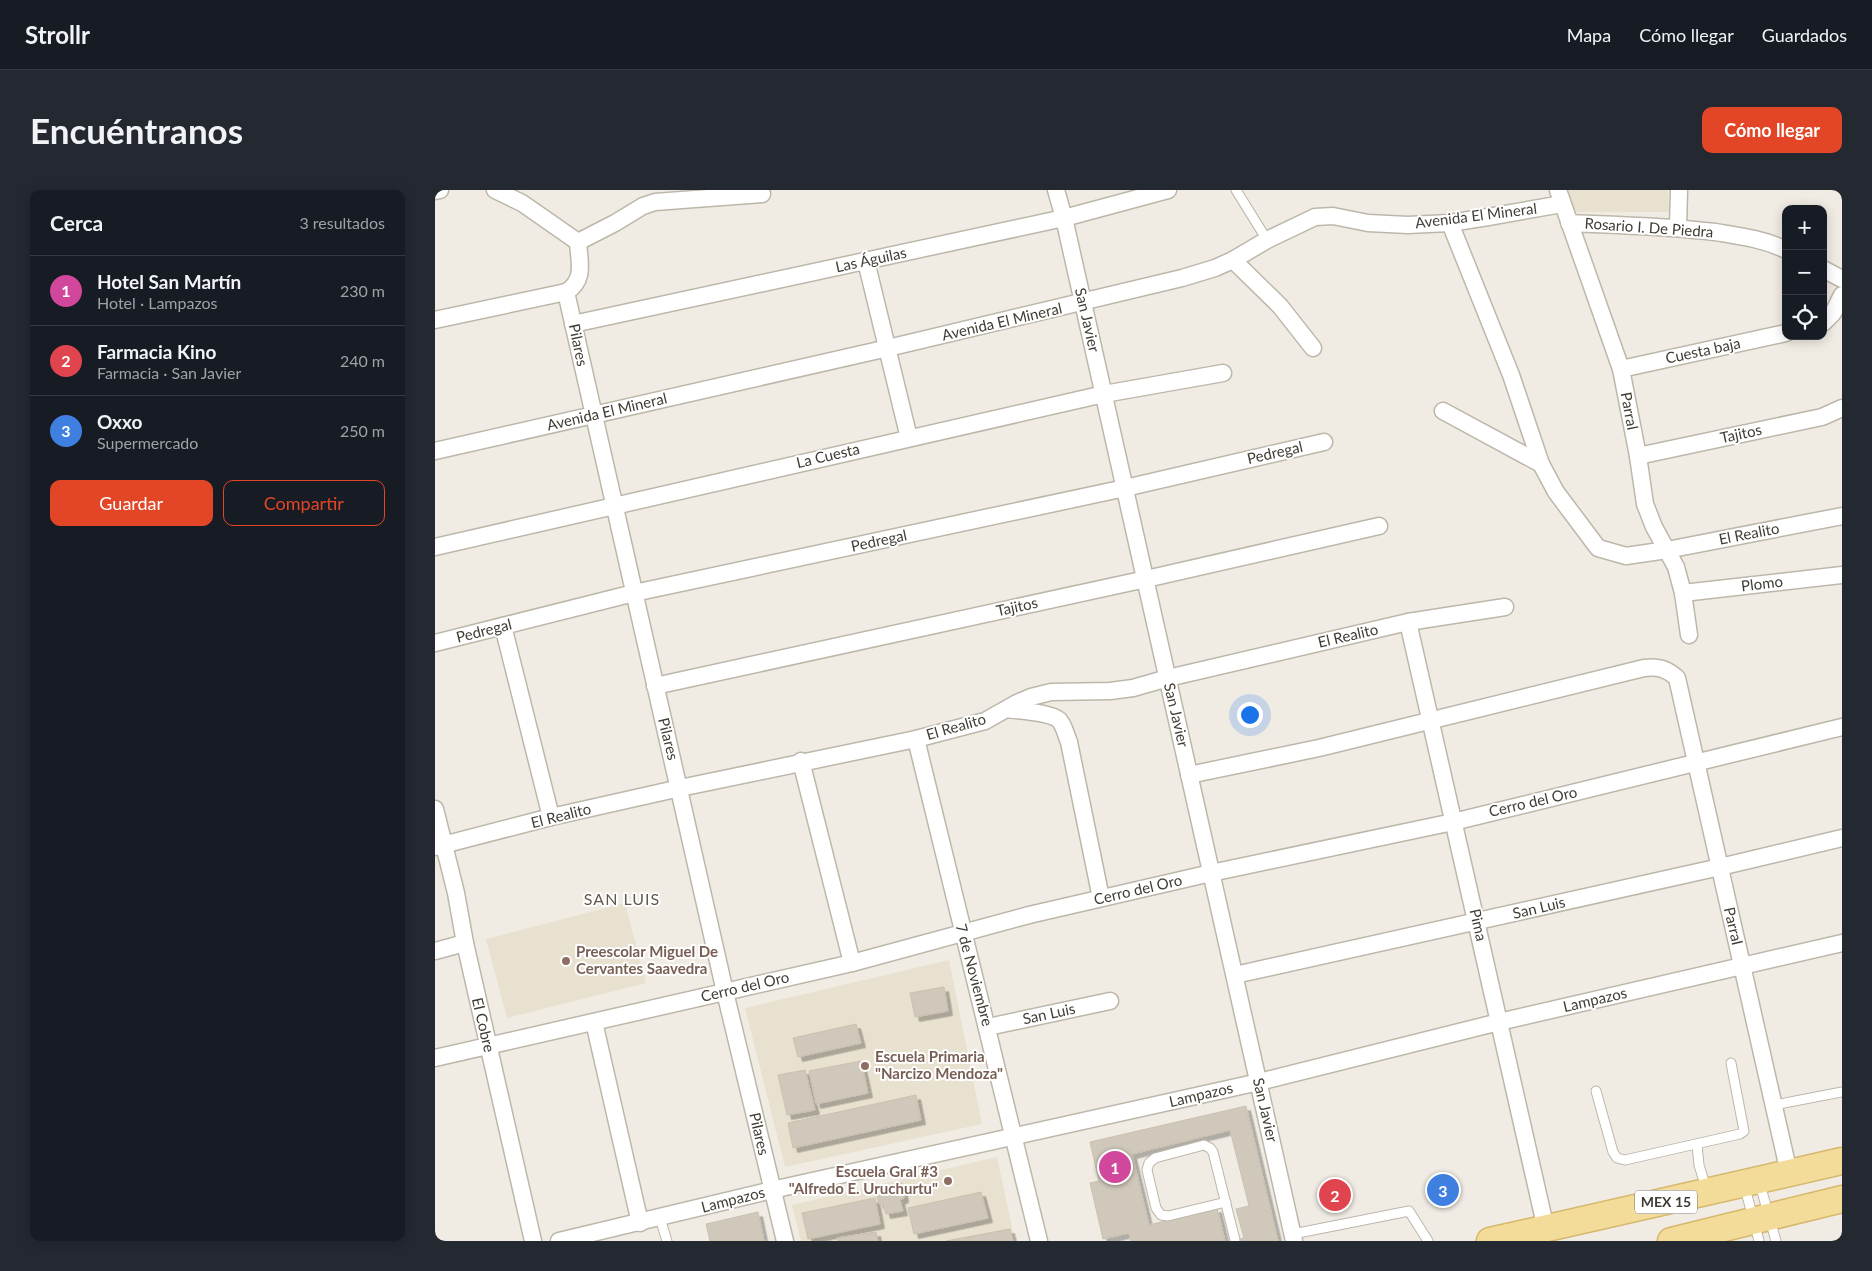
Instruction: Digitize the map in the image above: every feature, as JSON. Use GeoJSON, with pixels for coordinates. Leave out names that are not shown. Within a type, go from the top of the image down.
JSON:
{"type":"FeatureCollection","features":[{"type":"Feature","properties":{"kind":"main road","name":"MEX 15"},"geometry":{"type":"LineString","coordinates":[[1490,1241],[1842,1161]]}},
{"type":"Feature","properties":{"kind":"main road","name":"MEX 15"},"geometry":{"type":"LineString","coordinates":[[1671,1241],[1764,1230],[1842,1200]]}},
{"type":"Feature","properties":{"kind":"street"},"geometry":{"type":"LineString","coordinates":[[435,191],[440,190]]}},
{"type":"Feature","properties":{"kind":"street"},"geometry":{"type":"LineString","coordinates":[[495,190],[522,203],[577,242]]}},
{"type":"Feature","properties":{"kind":"street","name":"San Javier"},"geometry":{"type":"LineString","coordinates":[[1055,190],[1064,218],[1104,394],[1293,1238]]}},
{"type":"Feature","properties":{"kind":"street","name":"Las Águilas"},"geometry":{"type":"LineString","coordinates":[[573,324],[1064,218],[1168,190]]}},
{"type":"Feature","properties":{"kind":"street"},"geometry":{"type":"LineString","coordinates":[[1678,227],[1679,190]]}},
{"type":"Feature","properties":{"kind":"street"},"geometry":{"type":"LineString","coordinates":[[577,242],[615,223],[643,206],[655,202],[762,194]]}},
{"type":"Feature","properties":{"kind":"street","name":"Avenida El Mineral"},"geometry":{"type":"LineString","coordinates":[[435,451],[1083,303],[1183,278],[1233,260],[1267,240],[1315,217],[1333,216],[1368,224],[1408,225],[1450,222],[1515,213],[1560,197]]}},
{"type":"Feature","properties":{"kind":"street","name":"Parral"},"geometry":{"type":"LineString","coordinates":[[1560,197],[1621,369],[1638,456],[1645,504],[1654,527],[1676,567],[1683,593],[1689,634]]}},
{"type":"Feature","properties":{"kind":"street"},"geometry":{"type":"LineString","coordinates":[[1450,222],[1511,375],[1541,464]]}},
{"type":"Feature","properties":{"kind":"street","name":"Rosario I. De Piedra"},"geometry":{"type":"LineString","coordinates":[[1569,223],[1678,227],[1745,236],[1782,248]]}},
{"type":"Feature","properties":{"kind":"street"},"geometry":{"type":"LineString","coordinates":[[435,320],[566,292],[576,284],[579,278],[577,242]]}},
{"type":"Feature","properties":{"kind":"street"},"geometry":{"type":"LineString","coordinates":[[1233,260],[1280,306],[1313,348]]}},
{"type":"Feature","properties":{"kind":"street"},"geometry":{"type":"LineString","coordinates":[[866,261],[909,438]]}},
{"type":"Feature","properties":{"kind":"street"},"geometry":{"type":"LineString","coordinates":[[1827,271],[1842,279]]}},
{"type":"Feature","properties":{"kind":"street","name":"Pilares"},"geometry":{"type":"LineString","coordinates":[[566,292],[633,594],[785,1241]]}},
{"type":"Feature","properties":{"kind":"street"},"geometry":{"type":"LineString","coordinates":[[1827,319],[1833,313],[1842,295]]}},
{"type":"Feature","properties":{"kind":"street","name":"Cuesta baja"},"geometry":{"type":"LineString","coordinates":[[1621,369],[1782,334]]}},
{"type":"Feature","properties":{"kind":"street","name":"La Cuesta"},"geometry":{"type":"LineString","coordinates":[[435,547],[1104,394],[1223,373]]}},
{"type":"Feature","properties":{"kind":"street","name":"Tajitos"},"geometry":{"type":"LineString","coordinates":[[1638,456],[1822,417],[1842,408]]}},
{"type":"Feature","properties":{"kind":"street"},"geometry":{"type":"LineString","coordinates":[[1443,410],[1541,464]]}},
{"type":"Feature","properties":{"kind":"street","name":"Pedregal"},"geometry":{"type":"LineString","coordinates":[[435,642],[633,594],[1125,488],[1324,442]]}},
{"type":"Feature","properties":{"kind":"street","name":"El Realito"},"geometry":{"type":"LineString","coordinates":[[1541,464],[1556,492],[1598,548],[1626,556],[1667,550],[1842,516]]}},
{"type":"Feature","properties":{"kind":"street","name":"Tajitos"},"geometry":{"type":"LineString","coordinates":[[655,686],[1379,526]]}},
{"type":"Feature","properties":{"kind":"street","name":"Plomo"},"geometry":{"type":"LineString","coordinates":[[1683,593],[1842,575]]}},
{"type":"Feature","properties":{"kind":"street","name":"El Realito"},"geometry":{"type":"LineString","coordinates":[[439,846],[680,788],[916,738],[985,721],[1031,697],[1051,692],[1110,692],[1133,688],[1168,678],[1408,622],[1505,607]]}},
{"type":"Feature","properties":{"kind":"street","name":"Pima"},"geometry":{"type":"LineString","coordinates":[[1408,622],[1546,1228]]}},
{"type":"Feature","properties":{"kind":"street"},"geometry":{"type":"LineString","coordinates":[[503,626],[551,818]]}},
{"type":"Feature","properties":{"kind":"street","name":"Parral"},"geometry":{"type":"LineString","coordinates":[[1430,720],[1656,666],[1668,670],[1677,678],[1789,1174]]}},
{"type":"Feature","properties":{"kind":"street"},"geometry":{"type":"LineString","coordinates":[[1007,709],[1059,719],[1064,727],[1069,742],[1101,898]]}},
{"type":"Feature","properties":{"kind":"street"},"geometry":{"type":"LineString","coordinates":[[1189,775],[1319,748],[1430,720]]}},
{"type":"Feature","properties":{"kind":"street","name":"Cerro del Oro"},"geometry":{"type":"LineString","coordinates":[[435,1058],[852,963],[963,932],[1101,898],[1453,822],[1842,728]]}},
{"type":"Feature","properties":{"kind":"street","name":"7 de Noviembre"},"geometry":{"type":"LineString","coordinates":[[916,738],[1039,1241]]}},
{"type":"Feature","properties":{"kind":"street"},"geometry":{"type":"LineString","coordinates":[[801,761],[852,963]]}},
{"type":"Feature","properties":{"kind":"street","name":"El Cobre"},"geometry":{"type":"LineString","coordinates":[[435,809],[439,846],[455,893],[533,1241]]}},
{"type":"Feature","properties":{"kind":"street","name":"San Luis"},"geometry":{"type":"LineString","coordinates":[[1235,975],[1842,838]]}},
{"type":"Feature","properties":{"kind":"street","name":"Lampazos"},"geometry":{"type":"LineString","coordinates":[[559,1241],[772,1190],[1259,1082],[1499,1022],[1842,943]]}},
{"type":"Feature","properties":{"kind":"street"},"geometry":{"type":"LineString","coordinates":[[435,951],[465,944]]}},
{"type":"Feature","properties":{"kind":"street","name":"San Luis"},"geometry":{"type":"LineString","coordinates":[[987,1027],[1111,1001]]}},
{"type":"Feature","properties":{"kind":"street"},"geometry":{"type":"LineString","coordinates":[[594,1022],[640,1222]]}},
{"type":"Feature","properties":{"kind":"lane"},"geometry":{"type":"LineString","coordinates":[[1236,190],[1267,240]]}},
{"type":"Feature","properties":{"kind":"lane"},"geometry":{"type":"LineString","coordinates":[[1597,1091],[1613,1152],[1617,1158],[1625,1160],[1697,1145],[1740,1134],[1744,1131],[1731,1063]]}},
{"type":"Feature","properties":{"kind":"lane"},"geometry":{"type":"LineString","coordinates":[[1774,1105],[1842,1092]]}},
{"type":"Feature","properties":{"kind":"lane"},"geometry":{"type":"LineString","coordinates":[[1697,1145],[1699,1165],[1707,1192]]}},
{"type":"Feature","properties":{"kind":"lane"},"geometry":{"type":"LineString","coordinates":[[1226,1202],[1168,1216],[1161,1215],[1156,1208],[1149,1180],[1147,1170],[1149,1163],[1155,1158],[1195,1148],[1204,1146],[1210,1148],[1213,1152],[1226,1202],[1235,1240]]}},
{"type":"Feature","properties":{"kind":"lane"},"geometry":{"type":"LineString","coordinates":[[1751,1182],[1764,1230]]}},
{"type":"Feature","properties":{"kind":"lane"},"geometry":{"type":"LineString","coordinates":[[1751,1182],[1764,1230]]}},
{"type":"Feature","properties":{"kind":"lane"},"geometry":{"type":"LineString","coordinates":[[1293,1238],[1409,1211],[1428,1241]]}},
{"type":"Feature","properties":{"kind":"lane"},"geometry":{"type":"LineString","coordinates":[[660,1218],[667,1241]]}},
{"type":"Feature","properties":{"kind":"shaded area"},"geometry":{"type":"Polygon","coordinates":[[[1565,190],[1668,190],[1669,212],[1570,212],[1565,190]]]}},
{"type":"Feature","properties":{"kind":"shaded area","name":"Preescolar Miguel De Cervantes Saavedra"},"geometry":{"type":"Polygon","coordinates":[[[625,903],[646,983],[507,1018],[486,939],[625,903]]]}},
{"type":"Feature","properties":{"kind":"shaded area","name":"Escuela Primaria \"Narcizo Mendoza\""},"geometry":{"type":"Polygon","coordinates":[[[949,960],[982,1124],[785,1167],[745,1008],[949,960]]]}},
{"type":"Feature","properties":{"kind":"shaded area","name":"Escuela Gral #3 \"Alfredo E. Uruchurtu\""},"geometry":{"type":"Polygon","coordinates":[[[997,1157],[1015,1241],[801,1241],[792,1205],[997,1157]]]}},
{"type":"Feature","properties":{"kind":"building"},"geometry":{"type":"Polygon","coordinates":[[[944,987],[948,1011],[915,1017],[910,993],[944,987]]]}},
{"type":"Feature","properties":{"kind":"building"},"geometry":{"type":"Polygon","coordinates":[[[856,1024],[861,1043],[798,1057],[793,1038],[856,1024]]]}},
{"type":"Feature","properties":{"kind":"building"},"geometry":{"type":"Polygon","coordinates":[[[861,1061],[868,1093],[816,1104],[809,1071],[861,1061]]]}},
{"type":"Feature","properties":{"kind":"building"},"geometry":{"type":"Polygon","coordinates":[[[805,1070],[815,1110],[787,1115],[778,1075],[805,1070]]]}},
{"type":"Feature","properties":{"kind":"building"},"geometry":{"type":"Polygon","coordinates":[[[916,1095],[921,1120],[793,1148],[788,1123],[916,1095]]]}},
{"type":"Feature","properties":{"kind":"building"},"geometry":{"type":"Polygon","coordinates":[[[1246,1106],[1278,1241],[1233,1241],[1244,1238],[1236,1209],[1249,1206],[1230,1130],[1132,1154],[1149,1225],[1217,1208],[1225,1241],[1131,1241],[1129,1233],[1103,1239],[1090,1183],[1099,1181],[1090,1142],[1246,1106]]]}},
{"type":"Feature","properties":{"kind":"building"},"geometry":{"type":"Polygon","coordinates":[[[902,1183],[904,1198],[900,1200],[903,1211],[886,1214],[883,1204],[879,1204],[876,1193],[881,1192],[881,1188],[902,1183]]]}},
{"type":"Feature","properties":{"kind":"building"},"geometry":{"type":"Polygon","coordinates":[[[981,1192],[988,1218],[914,1234],[908,1208],[981,1192]]]}},
{"type":"Feature","properties":{"kind":"building"},"geometry":{"type":"Polygon","coordinates":[[[875,1198],[880,1224],[808,1239],[802,1213],[875,1198]]]}},
{"type":"Feature","properties":{"kind":"building"},"geometry":{"type":"Polygon","coordinates":[[[758,1212],[764,1241],[710,1241],[706,1224],[758,1212]]]}},
{"type":"Feature","properties":{"kind":"building"},"geometry":{"type":"Polygon","coordinates":[[[1010,1229],[1013,1241],[946,1241],[1010,1229]]]}},
{"type":"Feature","properties":{"kind":"building"},"geometry":{"type":"Polygon","coordinates":[[[876,1232],[878,1241],[838,1241],[837,1238],[876,1232]]]}},
{"type":"Feature","properties":{"kind":"place","name":"Preescolar Miguel De Cervantes Saavedra"},"geometry":{"type":"Point","coordinates":[566,961]}},
{"type":"Feature","properties":{"kind":"place","name":"Escuela Primaria \"Narcizo Mendoza\""},"geometry":{"type":"Point","coordinates":[865,1066]}},
{"type":"Feature","properties":{"kind":"place","name":"Hotel San Martín"},"geometry":{"type":"Point","coordinates":[1115,1167]}},
{"type":"Feature","properties":{"kind":"place","name":"Escuela Gral #3 \"Alfredo E. Uruchurtu\""},"geometry":{"type":"Point","coordinates":[948,1181]}},
{"type":"Feature","properties":{"kind":"place","name":"Oxxo"},"geometry":{"type":"Point","coordinates":[1443,1190]}},
{"type":"Feature","properties":{"kind":"place","name":"Farmacia Kino"},"geometry":{"type":"Point","coordinates":[1335,1195]}},
{"type":"Feature","properties":{"kind":"district","name":"SAN LUIS"},"geometry":{"type":"Point","coordinates":[622,899]}}]}
